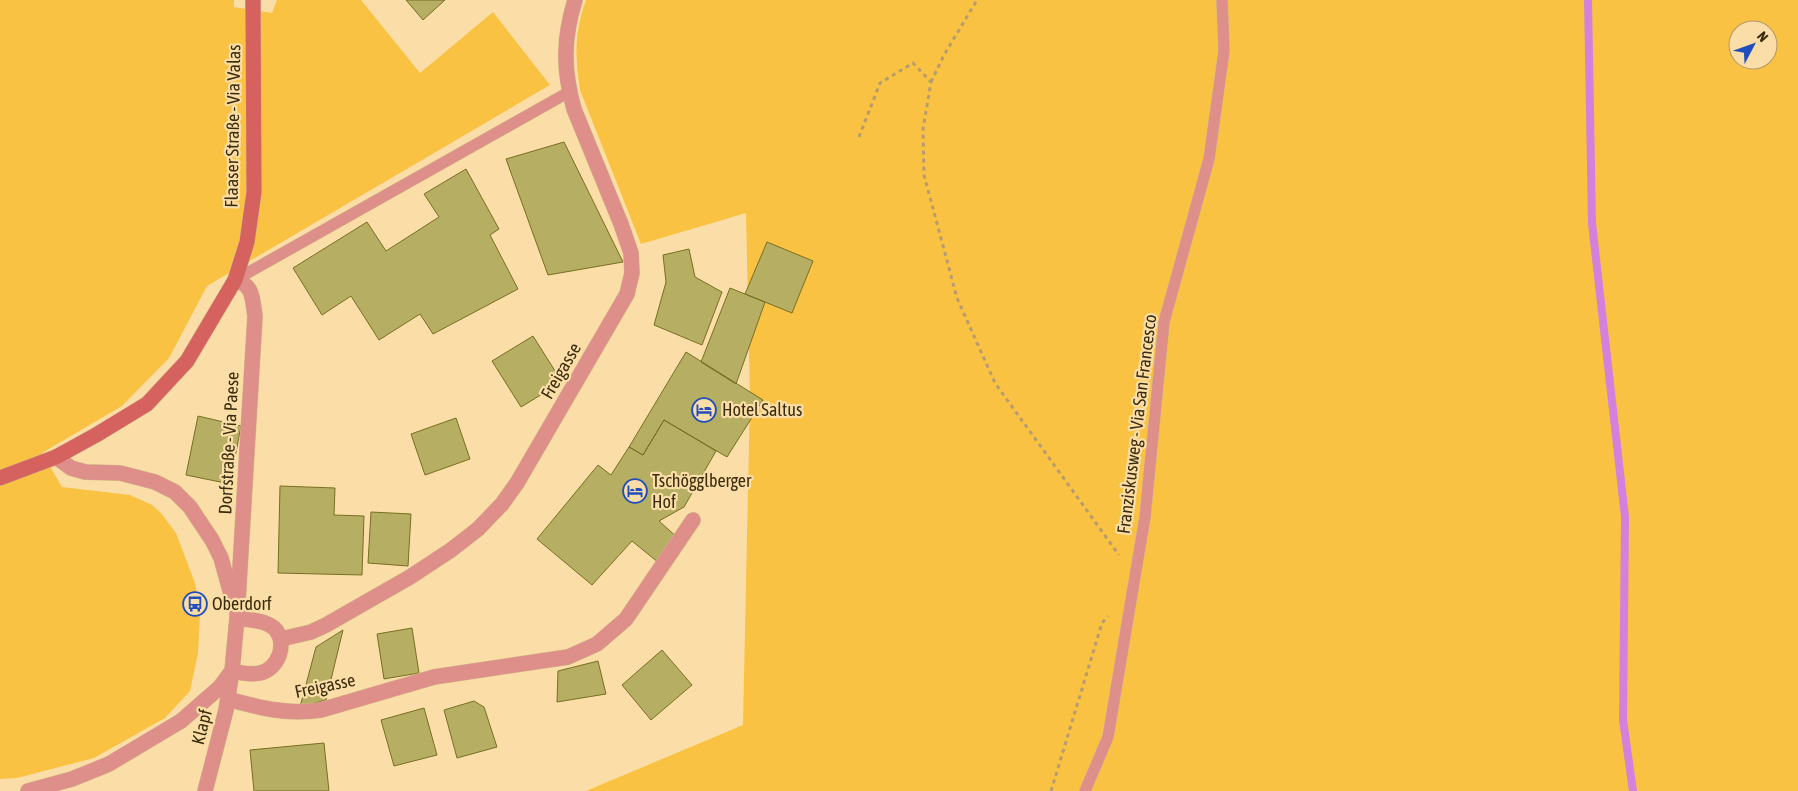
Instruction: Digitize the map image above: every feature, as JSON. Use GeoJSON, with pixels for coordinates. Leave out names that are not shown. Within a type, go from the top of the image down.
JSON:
{"type":"FeatureCollection","features":[{"type":"Feature","properties":{"kind":"main road","name":"Flaaser Straße - Via Valas"},"geometry":{"type":"LineString","coordinates":[[0,478],[56,458],[147,404],[187,361],[235,280],[247,242],[254,192],[253,0]]}},
{"type":"Feature","properties":{"kind":"street","name":"Freigasse"},"geometry":{"type":"LineString","coordinates":[[281,639],[311,632],[353,611],[451,550],[478,529],[502,504],[517,484],[627,294],[632,273],[631,253],[622,224],[574,109],[569,92],[565,50],[568,21],[575,0]]}},
{"type":"Feature","properties":{"kind":"street","name":"Dorfstraße - Via Paese"},"geometry":{"type":"LineString","coordinates":[[232,671],[238,618],[255,316],[250,291],[245,283],[235,280]]}},
{"type":"Feature","properties":{"kind":"street","name":"Dorfstraße - Via Paese"},"geometry":{"type":"LineString","coordinates":[[56,458],[71,468],[85,472],[120,473],[156,482],[175,492],[190,507],[221,558],[238,618]]}},
{"type":"Feature","properties":{"kind":"street","name":"Freigasse"},"geometry":{"type":"LineString","coordinates":[[228,698],[281,712],[306,712],[321,710],[434,677],[568,657],[597,644],[626,619],[693,520]]}},
{"type":"Feature","properties":{"kind":"street"},"geometry":{"type":"LineString","coordinates":[[28,791],[72,779],[109,764],[181,721],[220,687],[232,671],[246,674],[260,673],[272,667],[281,650],[281,639],[274,629],[266,624],[238,618]]}},
{"type":"Feature","properties":{"kind":"street","name":"Klapf"},"geometry":{"type":"LineString","coordinates":[[205,791],[228,698],[232,671]]}},
{"type":"Feature","properties":{"kind":"lane","name":"Franziskusweg - Via San Francesco"},"geometry":{"type":"LineString","coordinates":[[1085,791],[1108,737],[1144,517],[1164,322],[1209,159],[1224,51],[1222,0]]}},
{"type":"Feature","properties":{"kind":"lane"},"geometry":{"type":"LineString","coordinates":[[235,280],[569,92]]}},
{"type":"Feature","properties":{"kind":"path"},"geometry":{"type":"LineString","coordinates":[[978,0],[944,55],[931,82],[924,129],[924,174],[957,298],[995,383],[1087,509],[1134,578]]}},
{"type":"Feature","properties":{"kind":"path"},"geometry":{"type":"LineString","coordinates":[[859,137],[880,83],[912,63],[931,82]]}},
{"type":"Feature","properties":{"kind":"path"},"geometry":{"type":"LineString","coordinates":[[1051,791],[1102,623],[1132,591]]}},
{"type":"Feature","properties":{"kind":"shaded area"},"geometry":{"type":"Polygon","coordinates":[[[0,0],[234,0],[234,7],[272,13],[277,0],[361,0],[420,73],[493,12],[550,85],[207,286],[169,358],[122,406],[42,453],[62,487],[130,495],[152,505],[161,513],[176,533],[195,583],[200,614],[198,653],[190,691],[165,718],[94,758],[17,778],[0,779],[0,0]]]}},
{"type":"Feature","properties":{"kind":"shaded area"},"geometry":{"type":"Polygon","coordinates":[[[586,0],[1798,0],[1798,791],[586,791],[743,725],[750,395],[746,213],[641,244],[580,90],[577,66],[579,23],[586,0]]]}},
{"type":"Feature","properties":{"kind":"building"},"geometry":{"type":"Polygon","coordinates":[[[406,0],[445,0],[423,20],[406,0]]]}},
{"type":"Feature","properties":{"kind":"building"},"geometry":{"type":"Polygon","coordinates":[[[564,142],[623,262],[548,275],[506,159],[564,142]]]}},
{"type":"Feature","properties":{"kind":"building"},"geometry":{"type":"Polygon","coordinates":[[[466,169],[499,229],[490,235],[518,289],[433,334],[420,314],[379,340],[351,296],[322,315],[293,268],[367,222],[386,251],[439,217],[424,194],[466,169]]]}},
{"type":"Feature","properties":{"kind":"building"},"geometry":{"type":"Polygon","coordinates":[[[767,242],[813,261],[792,313],[745,294],[767,242]]]}},
{"type":"Feature","properties":{"kind":"building"},"geometry":{"type":"Polygon","coordinates":[[[689,249],[695,277],[722,292],[702,345],[654,325],[666,282],[663,255],[689,249]]]}},
{"type":"Feature","properties":{"kind":"building"},"geometry":{"type":"Polygon","coordinates":[[[730,288],[765,302],[736,384],[701,362],[730,288]]]}},
{"type":"Feature","properties":{"kind":"building"},"geometry":{"type":"Polygon","coordinates":[[[533,336],[562,382],[521,407],[492,361],[533,336]]]}},
{"type":"Feature","properties":{"kind":"building","name":"Hotel Saltus"},"geometry":{"type":"Polygon","coordinates":[[[686,352],[763,400],[727,457],[664,420],[643,455],[629,447],[686,352]]]}},
{"type":"Feature","properties":{"kind":"building"},"geometry":{"type":"Polygon","coordinates":[[[198,416],[241,426],[230,484],[186,475],[198,416]]]}},
{"type":"Feature","properties":{"kind":"building"},"geometry":{"type":"Polygon","coordinates":[[[456,418],[470,459],[425,475],[411,434],[456,418]]]}},
{"type":"Feature","properties":{"kind":"building","name":"Tschögglberger Hof"},"geometry":{"type":"Polygon","coordinates":[[[664,420],[716,451],[684,507],[659,521],[679,539],[659,563],[632,541],[592,585],[537,539],[598,465],[611,475],[629,447],[643,455],[664,420]]]}},
{"type":"Feature","properties":{"kind":"building"},"geometry":{"type":"Polygon","coordinates":[[[280,486],[335,488],[334,515],[364,516],[362,575],[278,573],[280,486]]]}},
{"type":"Feature","properties":{"kind":"building"},"geometry":{"type":"Polygon","coordinates":[[[371,512],[411,514],[408,566],[368,563],[371,512]]]}},
{"type":"Feature","properties":{"kind":"building"},"geometry":{"type":"Polygon","coordinates":[[[412,628],[419,673],[384,679],[377,634],[412,628]]]}},
{"type":"Feature","properties":{"kind":"building"},"geometry":{"type":"Polygon","coordinates":[[[343,630],[326,700],[300,707],[316,647],[343,630]]]}},
{"type":"Feature","properties":{"kind":"building"},"geometry":{"type":"Polygon","coordinates":[[[662,650],[692,685],[651,720],[622,685],[662,650]]]}},
{"type":"Feature","properties":{"kind":"building"},"geometry":{"type":"Polygon","coordinates":[[[598,661],[606,694],[557,702],[558,671],[598,661]]]}},
{"type":"Feature","properties":{"kind":"building"},"geometry":{"type":"Polygon","coordinates":[[[474,701],[484,707],[497,747],[457,758],[444,710],[474,701]]]}},
{"type":"Feature","properties":{"kind":"building"},"geometry":{"type":"Polygon","coordinates":[[[424,708],[437,755],[394,766],[381,720],[424,708]]]}},
{"type":"Feature","properties":{"kind":"building"},"geometry":{"type":"Polygon","coordinates":[[[324,743],[329,791],[254,791],[250,750],[324,743]]]}},
{"type":"Feature","properties":{"kind":"waterway"},"geometry":{"type":"LineString","coordinates":[[1588,0],[1592,223],[1625,517],[1623,720],[1633,791]]}},
{"type":"Feature","properties":{"kind":"place","name":"Hotel Saltus"},"geometry":{"type":"Point","coordinates":[704,410]}},
{"type":"Feature","properties":{"kind":"place","name":"Tschögglberger Hof"},"geometry":{"type":"Point","coordinates":[635,491]}},
{"type":"Feature","properties":{"kind":"place","name":"Oberdorf"},"geometry":{"type":"Point","coordinates":[195,604]}}]}
